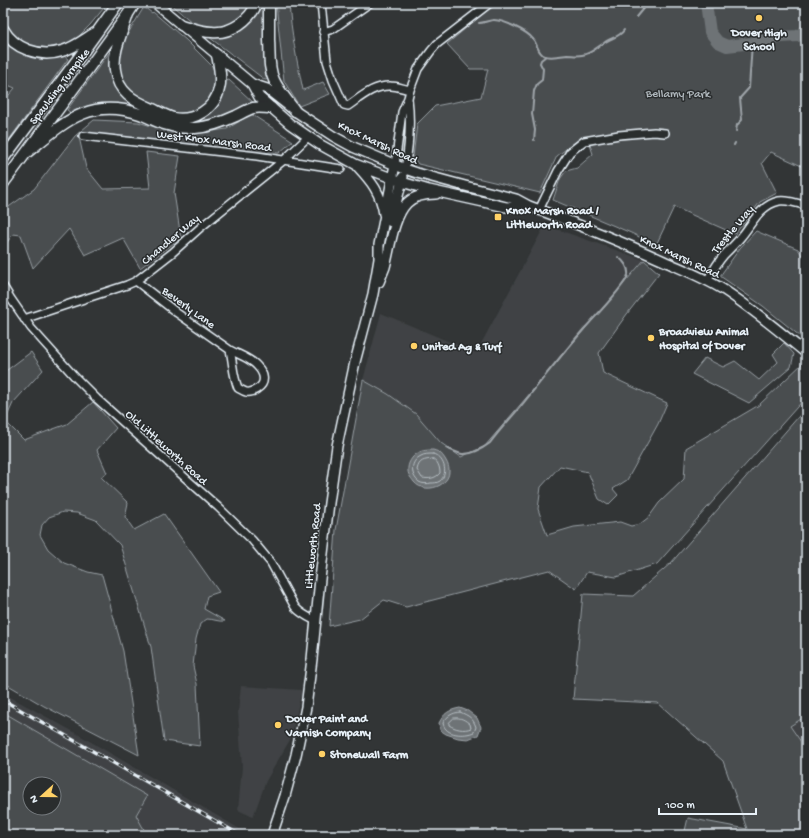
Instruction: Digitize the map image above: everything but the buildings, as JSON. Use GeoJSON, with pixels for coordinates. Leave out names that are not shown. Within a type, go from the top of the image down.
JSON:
{"type":"FeatureCollection","features":[{"type":"Feature","properties":{"kind":"highway","name":"Spaulding Turnpike"},"geometry":{"type":"LineString","coordinates":[[3,159],[118,3]]}},
{"type":"Feature","properties":{"kind":"highway","name":"Spaulding Turnpike"},"geometry":{"type":"LineString","coordinates":[[3,184],[135,3]]}},
{"type":"Feature","properties":{"kind":"highway"},"geometry":{"type":"LineString","coordinates":[[181,25],[213,33],[226,30],[247,19],[257,3]]}},
{"type":"Feature","properties":{"kind":"highway"},"geometry":{"type":"LineString","coordinates":[[269,3],[270,67],[272,76],[281,92],[295,111]]}},
{"type":"Feature","properties":{"kind":"highway"},"geometry":{"type":"LineString","coordinates":[[128,14],[114,60],[115,70],[123,91],[130,97],[146,106],[168,116],[178,118],[194,117],[208,109],[215,100],[219,90],[221,78],[217,55]]}},
{"type":"Feature","properties":{"kind":"highway"},"geometry":{"type":"LineString","coordinates":[[3,29],[19,46],[38,53],[54,53],[63,51],[98,32]]}},
{"type":"Feature","properties":{"kind":"highway"},"geometry":{"type":"LineString","coordinates":[[25,154],[65,123],[77,116],[96,110],[106,109],[128,111],[168,125],[181,128],[193,128],[218,124],[252,108],[271,108]]}},
{"type":"Feature","properties":{"kind":"main road","name":"Knox Marsh Road"},"geometry":{"type":"LineString","coordinates":[[156,4],[252,84],[267,89],[295,111],[346,143],[405,170],[516,200],[619,240],[723,290],[769,322],[806,353]]}},
{"type":"Feature","properties":{"kind":"main road","name":"Knox Marsh Road"},"geometry":{"type":"LineString","coordinates":[[252,84],[259,97],[290,124],[342,158],[355,164],[418,187],[506,207],[529,206]]}},
{"type":"Feature","properties":{"kind":"main road"},"geometry":{"type":"LineString","coordinates":[[355,164],[371,181],[376,190],[381,200],[385,219]]}},
{"type":"Feature","properties":{"kind":"main road","name":"Littleworth Road"},"geometry":{"type":"LineString","coordinates":[[272,835],[289,782],[301,733],[307,699],[329,503],[337,446],[355,362],[373,294],[379,259],[379,245],[395,165]]}},
{"type":"Feature","properties":{"kind":"main road","name":"Littleworth Road"},"geometry":{"type":"LineString","coordinates":[[379,259],[386,240],[405,170]]}},
{"type":"Feature","properties":{"kind":"main road"},"geometry":{"type":"LineString","coordinates":[[373,294],[384,268],[399,215],[403,208],[417,197],[431,194],[448,194]]}},
{"type":"Feature","properties":{"kind":"street"},"geometry":{"type":"LineString","coordinates":[[321,3],[327,61],[344,105],[348,106],[377,88],[385,86],[410,90]]}},
{"type":"Feature","properties":{"kind":"street"},"geometry":{"type":"LineString","coordinates":[[324,32],[333,29],[370,3]]}},
{"type":"Feature","properties":{"kind":"street"},"geometry":{"type":"LineString","coordinates":[[395,165],[402,112],[418,68],[431,50],[445,37],[490,3]]}},
{"type":"Feature","properties":{"kind":"street"},"geometry":{"type":"LineString","coordinates":[[405,170],[410,128],[408,98]]}},
{"type":"Feature","properties":{"kind":"street"},"geometry":{"type":"LineString","coordinates":[[539,210],[558,171],[570,152],[584,141],[619,135],[654,132],[665,133]]}},
{"type":"Feature","properties":{"kind":"street","name":"West Knox Marsh Road"},"geometry":{"type":"LineString","coordinates":[[83,136],[284,160],[341,169]]}},
{"type":"Feature","properties":{"kind":"street","name":"Chandler Way"},"geometry":{"type":"LineString","coordinates":[[24,319],[136,281],[284,160],[308,137]]}},
{"type":"Feature","properties":{"kind":"street","name":"Trestle Way"},"geometry":{"type":"LineString","coordinates":[[707,281],[719,261],[764,208],[779,201],[793,202],[806,206]]}},
{"type":"Feature","properties":{"kind":"street","name":"Beverly Lane"},"geometry":{"type":"LineString","coordinates":[[136,281],[177,313],[230,350],[250,360],[258,366],[262,373],[264,382],[261,387],[250,392],[246,392],[238,388],[234,376],[230,350]]}},
{"type":"Feature","properties":{"kind":"street","name":"Old Littleworth Road"},"geometry":{"type":"LineString","coordinates":[[3,286],[24,319],[49,349],[96,399],[200,491],[252,540],[271,564],[295,608],[305,616],[316,621]]}},
{"type":"Feature","properties":{"kind":"shaded area"},"geometry":{"type":"Polygon","coordinates":[[[545,225],[644,260],[485,446],[461,457],[441,443],[416,414],[388,394],[363,380],[381,313],[476,353],[545,225]]]}},
{"type":"Feature","properties":{"kind":"shaded area"},"geometry":{"type":"Polygon","coordinates":[[[241,686],[302,690],[291,738],[266,781],[253,817],[238,810],[242,767],[238,712],[241,686]]]}},
{"type":"Feature","properties":{"kind":"shaded area"},"geometry":{"type":"Polygon","coordinates":[[[3,693],[74,732],[250,835],[147,835],[136,815],[147,796],[3,712],[3,693]]]}},
{"type":"Feature","properties":{"kind":"shaded area"},"geometry":{"type":"Polygon","coordinates":[[[806,716],[806,749],[790,726],[806,716]]]}},
{"type":"Feature","properties":{"kind":"green space"},"geometry":{"type":"Polygon","coordinates":[[[3,3],[108,3],[90,25],[70,44],[47,51],[24,45],[6,27],[3,19],[3,3]]]}},
{"type":"Feature","properties":{"kind":"green space"},"geometry":{"type":"Polygon","coordinates":[[[169,3],[252,3],[245,13],[236,21],[220,28],[199,26],[193,23],[169,3]]]}},
{"type":"Feature","properties":{"kind":"green space"},"geometry":{"type":"Polygon","coordinates":[[[259,3],[264,3],[270,79],[265,80],[205,34],[225,33],[259,3]]]}},
{"type":"Feature","properties":{"kind":"green space"},"geometry":{"type":"Polygon","coordinates":[[[276,3],[289,3],[296,57],[303,90],[323,82],[330,94],[299,106],[284,81],[276,3]]]}},
{"type":"Feature","properties":{"kind":"green space","name":"Bellamy Park"},"geometry":{"type":"Polygon","coordinates":[[[497,3],[806,3],[806,168],[771,152],[762,163],[777,193],[760,202],[735,234],[674,207],[656,245],[553,200],[560,179],[566,171],[577,168],[593,154],[590,145],[593,144],[583,136],[557,156],[540,193],[418,164],[413,157],[417,124],[435,106],[481,97],[488,69],[470,69],[447,44],[497,3]]]}},
{"type":"Feature","properties":{"kind":"green space"},"geometry":{"type":"Polygon","coordinates":[[[144,7],[152,13],[153,12],[186,40],[212,66],[216,74],[216,92],[201,110],[181,116],[137,100],[118,77],[121,45],[144,7]]]}},
{"type":"Feature","properties":{"kind":"green space"},"geometry":{"type":"Polygon","coordinates":[[[3,37],[11,46],[22,53],[46,58],[64,56],[68,59],[3,148],[3,102],[15,88],[3,83],[3,37]]]}},
{"type":"Feature","properties":{"kind":"green space"},"geometry":{"type":"Polygon","coordinates":[[[109,53],[112,55],[112,76],[120,94],[134,106],[171,120],[181,122],[190,121],[206,114],[218,101],[224,82],[229,80],[254,103],[223,119],[208,124],[193,126],[171,124],[138,111],[113,107],[97,108],[72,114],[67,110],[109,53]]]}},
{"type":"Feature","properties":{"kind":"green space"},"geometry":{"type":"Polygon","coordinates":[[[251,114],[293,141],[279,153],[229,151],[88,133],[79,137],[86,168],[103,189],[150,188],[146,152],[180,156],[174,193],[181,238],[140,268],[123,238],[85,255],[69,229],[33,268],[21,235],[13,234],[3,248],[3,211],[34,189],[75,136],[94,120],[138,122],[165,130],[200,133],[227,129],[251,114]]]}},
{"type":"Feature","properties":{"kind":"green space"},"geometry":{"type":"Polygon","coordinates":[[[756,231],[798,249],[806,261],[806,341],[763,306],[720,276],[740,248],[756,231]]]}},
{"type":"Feature","properties":{"kind":"green space"},"geometry":{"type":"Polygon","coordinates":[[[644,260],[659,273],[599,353],[603,373],[667,403],[658,424],[627,480],[613,489],[618,495],[608,505],[599,499],[588,472],[560,466],[541,487],[538,509],[547,535],[574,527],[620,522],[631,526],[640,524],[649,517],[659,503],[684,479],[686,448],[759,405],[805,361],[806,397],[657,564],[616,577],[587,572],[576,589],[549,570],[406,607],[384,600],[360,619],[329,626],[336,530],[363,380],[388,394],[416,414],[441,443],[461,457],[485,446],[644,260]]]}},
{"type":"Feature","properties":{"kind":"green space"},"geometry":{"type":"Polygon","coordinates":[[[784,343],[794,354],[791,367],[749,403],[692,374],[705,358],[723,367],[735,361],[759,380],[778,362],[773,354],[784,343]]]}},
{"type":"Feature","properties":{"kind":"green space"},"geometry":{"type":"Polygon","coordinates":[[[31,352],[43,370],[13,403],[5,421],[24,440],[67,424],[93,402],[116,428],[97,450],[107,473],[101,477],[128,503],[125,517],[134,530],[164,514],[219,592],[207,596],[204,609],[225,621],[207,619],[200,624],[196,639],[193,666],[197,684],[200,746],[164,741],[151,647],[120,545],[96,520],[77,513],[63,512],[49,517],[42,525],[40,535],[48,549],[64,563],[88,572],[102,575],[123,651],[139,755],[44,706],[3,682],[3,373],[31,352]]]}},
{"type":"Feature","properties":{"kind":"green space"},"geometry":{"type":"Polygon","coordinates":[[[806,408],[806,716],[790,726],[806,749],[806,835],[684,835],[688,818],[747,829],[723,761],[658,703],[573,699],[583,594],[633,596],[671,563],[806,408]]]}},
{"type":"Feature","properties":{"kind":"green space"},"geometry":{"type":"Polygon","coordinates":[[[3,712],[147,796],[136,815],[147,835],[6,835],[3,830],[3,712]]]}},
{"type":"Feature","properties":{"kind":"water"},"geometry":{"type":"Polygon","coordinates":[[[426,450],[433,450],[440,453],[445,459],[449,467],[449,475],[440,485],[433,488],[426,488],[419,486],[414,482],[409,474],[408,468],[410,460],[414,456],[426,450]]]}},
{"type":"Feature","properties":{"kind":"water"},"geometry":{"type":"Polygon","coordinates":[[[460,708],[468,711],[477,718],[481,727],[478,735],[468,739],[458,738],[446,734],[440,730],[439,723],[445,714],[460,708]]]}},
{"type":"Feature","properties":{"kind":"waterway"},"geometry":{"type":"LineString","coordinates":[[636,17],[646,5],[654,3]]}},
{"type":"Feature","properties":{"kind":"waterway"},"geometry":{"type":"LineString","coordinates":[[706,3],[710,32],[718,42],[727,46],[781,37],[798,36],[806,30]]}},
{"type":"Feature","properties":{"kind":"waterway"},"geometry":{"type":"LineString","coordinates":[[479,23],[498,20],[515,26],[535,41],[542,55],[550,57],[588,53],[620,34],[624,30]]}},
{"type":"Feature","properties":{"kind":"waterway"},"geometry":{"type":"LineString","coordinates":[[736,131],[737,125],[742,120],[740,98],[749,88],[752,43]]}},
{"type":"Feature","properties":{"kind":"waterway"},"geometry":{"type":"LineString","coordinates":[[534,140],[535,130],[532,114],[534,91],[537,84],[542,80],[543,69],[540,63],[546,56]]}},
{"type":"Feature","properties":{"kind":"waterway"},"geometry":{"type":"LineString","coordinates":[[446,448],[460,454],[469,454],[490,443],[568,347],[626,280],[628,270],[626,265],[618,257]]}},
{"type":"Feature","properties":{"kind":"railway"},"geometry":{"type":"LineString","coordinates":[[3,700],[240,835]]}},
{"type":"Feature","properties":{"kind":"place","name":"Dover High School"},"geometry":{"type":"Point","coordinates":[759,18]}},
{"type":"Feature","properties":{"kind":"place","name":"Knox Marsh Road / Littleworth Road"},"geometry":{"type":"Point","coordinates":[498,217]}},
{"type":"Feature","properties":{"kind":"place","name":"Broadview Animal Hospital of Dover"},"geometry":{"type":"Point","coordinates":[651,338]}},
{"type":"Feature","properties":{"kind":"place","name":"United Ag & Turf"},"geometry":{"type":"Point","coordinates":[414,346]}},
{"type":"Feature","properties":{"kind":"place","name":"Dover Paint and Varnish Company"},"geometry":{"type":"Point","coordinates":[278,725]}},
{"type":"Feature","properties":{"kind":"place","name":"Stonewall Farm"},"geometry":{"type":"Point","coordinates":[322,754]}}]}
